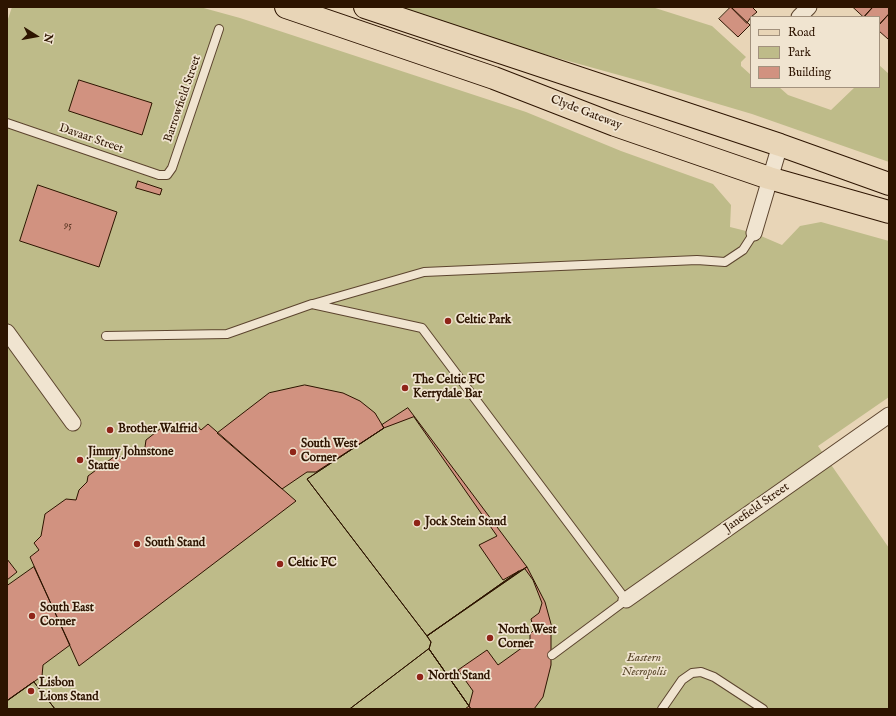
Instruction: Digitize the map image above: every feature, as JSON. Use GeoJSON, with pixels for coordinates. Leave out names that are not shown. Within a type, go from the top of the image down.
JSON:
{"type":"FeatureCollection","features":[{"type":"Feature","properties":{"kind":"main road","name":"Clyde Gateway"},"geometry":{"type":"LineString","coordinates":[[286,7],[494,78],[615,125],[769,178],[889,212]]}},
{"type":"Feature","properties":{"kind":"main road"},"geometry":{"type":"LineString","coordinates":[[365,7],[780,145],[889,184]]}},
{"type":"Feature","properties":{"kind":"street"},"geometry":{"type":"LineString","coordinates":[[754,233],[780,145]]}},
{"type":"Feature","properties":{"kind":"street"},"geometry":{"type":"LineString","coordinates":[[7,332],[73,423]]}},
{"type":"Feature","properties":{"kind":"street","name":"Janefield Street"},"geometry":{"type":"LineString","coordinates":[[626,600],[889,415]]}},
{"type":"Feature","properties":{"kind":"lane","name":"Barrowfield Street"},"geometry":{"type":"LineString","coordinates":[[167,175],[172,168],[219,29]]}},
{"type":"Feature","properties":{"kind":"lane","name":"Davaar Street"},"geometry":{"type":"LineString","coordinates":[[7,123],[159,175],[167,175]]}},
{"type":"Feature","properties":{"kind":"lane"},"geometry":{"type":"LineString","coordinates":[[106,336],[227,334],[312,304],[424,272],[697,260],[725,262],[742,250],[754,233]]}},
{"type":"Feature","properties":{"kind":"lane"},"geometry":{"type":"LineString","coordinates":[[312,304],[422,328],[626,600],[552,655]]}},
{"type":"Feature","properties":{"kind":"lane"},"geometry":{"type":"LineString","coordinates":[[662,709],[682,680],[692,673],[701,672],[714,677],[763,709]]}},
{"type":"Feature","properties":{"kind":"green space","name":"Celtic Park"},"geometry":{"type":"Polygon","coordinates":[[[12,7],[200,7],[240,18],[526,112],[621,151],[713,184],[731,205],[730,227],[754,233],[782,245],[800,226],[821,222],[889,241],[889,397],[818,446],[889,548],[889,709],[7,709],[7,22],[12,7]]]}},
{"type":"Feature","properties":{"kind":"green space"},"geometry":{"type":"Polygon","coordinates":[[[399,7],[652,7],[712,26],[746,57],[741,62],[741,66],[750,74],[750,88],[780,88],[788,95],[831,110],[854,88],[880,88],[880,66],[889,74],[889,162],[752,114],[525,49],[399,7]]]}},
{"type":"Feature","properties":{"kind":"building"},"geometry":{"type":"Polygon","coordinates":[[[731,7],[750,25],[738,37],[719,19],[731,7]]]}},
{"type":"Feature","properties":{"kind":"building"},"geometry":{"type":"Polygon","coordinates":[[[731,7],[752,7],[757,12],[750,16],[747,23],[731,7]]]}},
{"type":"Feature","properties":{"kind":"building"},"geometry":{"type":"Polygon","coordinates":[[[853,7],[873,7],[865,16],[863,16],[853,7]]]}},
{"type":"Feature","properties":{"kind":"building"},"geometry":{"type":"Polygon","coordinates":[[[873,7],[889,7],[889,14],[880,24],[880,16],[865,16],[873,7]]]}},
{"type":"Feature","properties":{"kind":"building"},"geometry":{"type":"Polygon","coordinates":[[[889,14],[888,39],[880,32],[880,24],[889,14]]]}},
{"type":"Feature","properties":{"kind":"building"},"geometry":{"type":"Polygon","coordinates":[[[79,80],[152,103],[142,135],[69,111],[79,80]]]}},
{"type":"Feature","properties":{"kind":"building"},"geometry":{"type":"Polygon","coordinates":[[[138,181],[162,189],[160,195],[136,188],[138,181]]]}},
{"type":"Feature","properties":{"kind":"building"},"geometry":{"type":"Polygon","coordinates":[[[38,185],[117,212],[99,267],[20,241],[38,185]]]}},
{"type":"Feature","properties":{"kind":"building","name":"South West Corner"},"geometry":{"type":"Polygon","coordinates":[[[305,385],[343,393],[360,401],[375,413],[384,428],[316,472],[307,472],[282,489],[217,433],[269,393],[305,385]]]}},
{"type":"Feature","properties":{"kind":"building","name":"Jock Stein Stand"},"geometry":{"type":"Polygon","coordinates":[[[408,408],[527,567],[427,636],[307,479],[384,428],[382,425],[408,408]]]}},
{"type":"Feature","properties":{"kind":"building","name":"Jock Stein Stand"},"geometry":{"type":"Polygon","coordinates":[[[414,417],[497,536],[479,545],[503,580],[519,571],[427,636],[307,479],[384,428],[414,417]]]}},
{"type":"Feature","properties":{"kind":"building","name":"South Stand"},"geometry":{"type":"Polygon","coordinates":[[[195,423],[201,430],[208,424],[296,501],[79,666],[30,557],[39,550],[34,543],[41,536],[45,514],[66,499],[76,500],[79,490],[87,482],[88,476],[115,456],[122,457],[129,452],[144,454],[146,440],[165,425],[187,429],[195,423]]]}},
{"type":"Feature","properties":{"kind":"building"},"geometry":{"type":"Polygon","coordinates":[[[7,559],[17,572],[7,580],[7,559]]]}},
{"type":"Feature","properties":{"kind":"building","name":"South East Corner"},"geometry":{"type":"Polygon","coordinates":[[[34,567],[70,645],[43,665],[42,676],[7,701],[7,586],[34,567]]]}},
{"type":"Feature","properties":{"kind":"building","name":"North West Corner"},"geometry":{"type":"Polygon","coordinates":[[[527,567],[545,602],[551,624],[551,665],[543,697],[534,709],[471,709],[429,649],[431,642],[427,636],[527,567]]]}},
{"type":"Feature","properties":{"kind":"building"},"geometry":{"type":"Polygon","coordinates":[[[525,569],[533,580],[542,603],[539,613],[531,619],[534,630],[530,634],[530,642],[498,665],[487,650],[458,670],[473,691],[469,706],[429,649],[431,642],[427,636],[519,571],[525,569]]]}},
{"type":"Feature","properties":{"kind":"building","name":"North Stand"},"geometry":{"type":"Polygon","coordinates":[[[429,649],[471,709],[350,709],[429,649]]]}},
{"type":"Feature","properties":{"kind":"building","name":"North Stand"},"geometry":{"type":"Polygon","coordinates":[[[429,649],[469,706],[465,709],[350,709],[429,649]]]}},
{"type":"Feature","properties":{"kind":"building","name":"Lisbon Lions Stand"},"geometry":{"type":"Polygon","coordinates":[[[34,682],[55,709],[7,709],[7,701],[34,682]]]}},
{"type":"Feature","properties":{"kind":"building","name":"Lisbon Lions Stand"},"geometry":{"type":"Polygon","coordinates":[[[34,682],[55,709],[7,709],[7,701],[34,682]]]}},
{"type":"Feature","properties":{"kind":"place","name":"Celtic Park"},"geometry":{"type":"Point","coordinates":[448,321]}},
{"type":"Feature","properties":{"kind":"place","name":"The Celtic FC Kerrydale Bar"},"geometry":{"type":"Point","coordinates":[405,388]}},
{"type":"Feature","properties":{"kind":"place","name":"Brother Walfrid"},"geometry":{"type":"Point","coordinates":[110,430]}},
{"type":"Feature","properties":{"kind":"place","name":"South West Corner"},"geometry":{"type":"Point","coordinates":[293,452]}},
{"type":"Feature","properties":{"kind":"place","name":"Jimmy Johnstone Statue"},"geometry":{"type":"Point","coordinates":[80,460]}},
{"type":"Feature","properties":{"kind":"place","name":"Jock Stein Stand"},"geometry":{"type":"Point","coordinates":[417,523]}},
{"type":"Feature","properties":{"kind":"place","name":"South Stand"},"geometry":{"type":"Point","coordinates":[137,544]}},
{"type":"Feature","properties":{"kind":"place","name":"Celtic FC"},"geometry":{"type":"Point","coordinates":[280,564]}},
{"type":"Feature","properties":{"kind":"place","name":"South East Corner"},"geometry":{"type":"Point","coordinates":[32,616]}},
{"type":"Feature","properties":{"kind":"place","name":"North West Corner"},"geometry":{"type":"Point","coordinates":[490,638]}},
{"type":"Feature","properties":{"kind":"place","name":"North Stand"},"geometry":{"type":"Point","coordinates":[420,677]}},
{"type":"Feature","properties":{"kind":"place","name":"Lisbon Lions Stand"},"geometry":{"type":"Point","coordinates":[31,691]}},
{"type":"Feature","properties":{"kind":"park label","name":"Eastern Necropolis"},"geometry":{"type":"Point","coordinates":[644,666]}}]}
